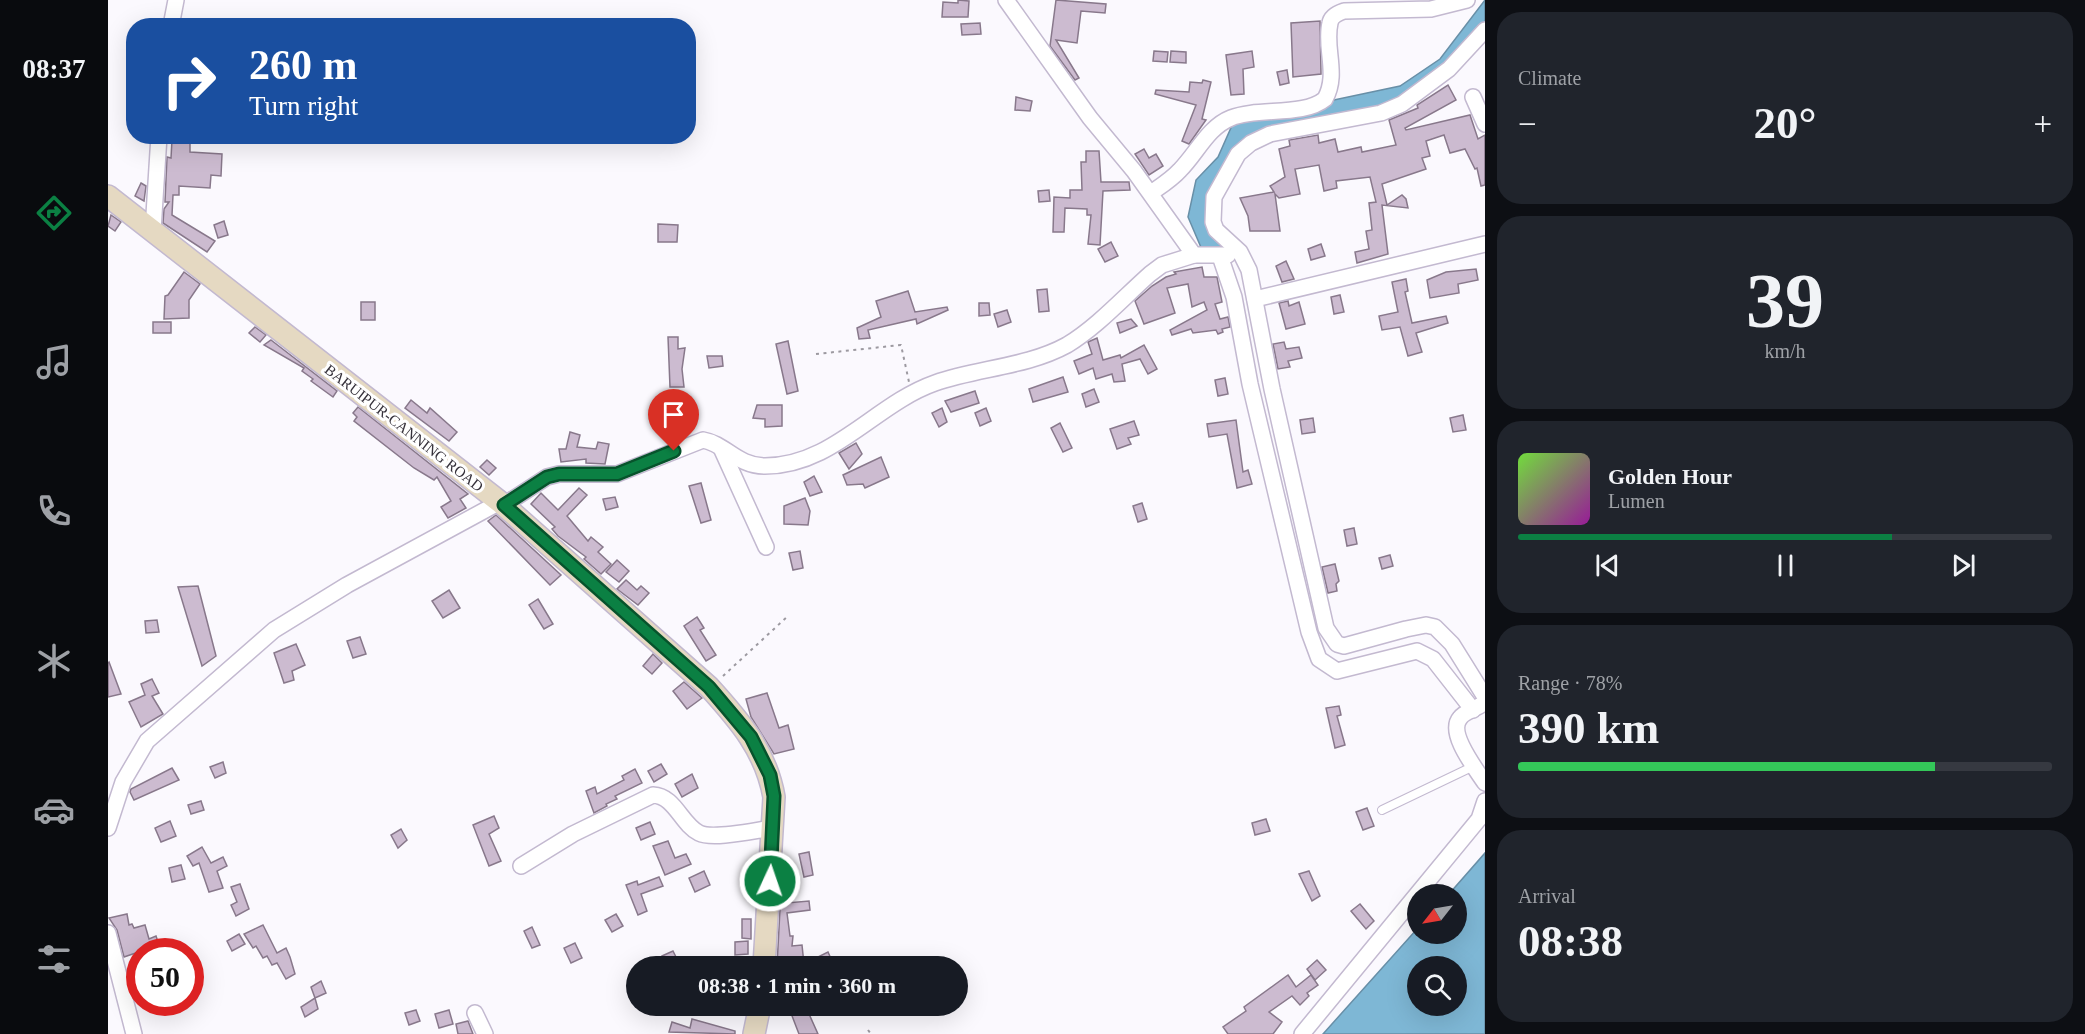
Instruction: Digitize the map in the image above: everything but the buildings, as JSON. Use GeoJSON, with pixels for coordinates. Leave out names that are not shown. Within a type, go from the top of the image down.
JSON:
{"type":"FeatureCollection","features":[{"type":"Feature","properties":{"kind":"main road","name":"BARUIPUR-CANNING ROAD"},"geometry":{"type":"LineString","coordinates":[[108,196],[502,504],[709,687],[734,714],[762,756],[770,775],[774,796],[765,956]]}},
{"type":"Feature","properties":{"kind":"main road"},"geometry":{"type":"LineString","coordinates":[[754,1034],[758,1016]]}},
{"type":"Feature","properties":{"kind":"street"},"geometry":{"type":"LineString","coordinates":[[173,18],[176,0]]}},
{"type":"Feature","properties":{"kind":"street"},"geometry":{"type":"LineString","coordinates":[[1006,0],[1090,118],[1151,193],[1194,255]]}},
{"type":"Feature","properties":{"kind":"street"},"geometry":{"type":"LineString","coordinates":[[1151,193],[1178,173],[1217,125],[1232,117],[1251,113],[1311,107],[1325,99],[1332,73],[1329,24],[1334,16],[1344,11],[1431,9],[1467,0]]}},
{"type":"Feature","properties":{"kind":"street"},"geometry":{"type":"LineString","coordinates":[[1485,30],[1454,65],[1402,104],[1381,113],[1270,134],[1245,147],[1214,197],[1212,212],[1216,230],[1240,252],[1249,270],[1326,628],[1337,644],[1351,645],[1406,629],[1426,625],[1435,627],[1452,644],[1485,697]]}},
{"type":"Feature","properties":{"kind":"street"},"geometry":{"type":"LineString","coordinates":[[1473,97],[1485,124]]}},
{"type":"Feature","properties":{"kind":"street"},"geometry":{"type":"LineString","coordinates":[[153,230],[158,144]]}},
{"type":"Feature","properties":{"kind":"street"},"geometry":{"type":"LineString","coordinates":[[1255,299],[1485,243]]}},
{"type":"Feature","properties":{"kind":"street"},"geometry":{"type":"LineString","coordinates":[[108,828],[123,782],[147,741],[274,630],[347,585],[502,504],[547,477],[559,474],[617,474],[703,440],[719,446],[732,457],[764,466],[807,458],[840,441],[912,394],[935,383],[1057,350],[1081,335],[1162,265],[1194,255],[1220,256],[1240,252]]}},
{"type":"Feature","properties":{"kind":"street"},"geometry":{"type":"LineString","coordinates":[[1220,256],[1234,297],[1250,384],[1309,632],[1319,659],[1337,671],[1417,651],[1432,659],[1479,706],[1460,717],[1456,725],[1457,738],[1485,783]]}},
{"type":"Feature","properties":{"kind":"street"},"geometry":{"type":"LineString","coordinates":[[719,446],[766,547]]}},
{"type":"Feature","properties":{"kind":"street"},"geometry":{"type":"LineString","coordinates":[[521,866],[573,834],[653,795],[663,796],[691,827],[702,834],[773,828]]}},
{"type":"Feature","properties":{"kind":"street"},"geometry":{"type":"LineString","coordinates":[[1302,1034],[1479,819],[1485,801]]}},
{"type":"Feature","properties":{"kind":"street"},"geometry":{"type":"LineString","coordinates":[[108,933],[134,1034]]}},
{"type":"Feature","properties":{"kind":"street"},"geometry":{"type":"LineString","coordinates":[[475,1013],[485,1034]]}},
{"type":"Feature","properties":{"kind":"lane"},"geometry":{"type":"LineString","coordinates":[[1382,810],[1474,766]]}},
{"type":"Feature","properties":{"kind":"path"},"geometry":{"type":"LineString","coordinates":[[816,354],[901,345],[912,394]]}},
{"type":"Feature","properties":{"kind":"path"},"geometry":{"type":"LineString","coordinates":[[709,687],[738,664],[788,616]]}},
{"type":"Feature","properties":{"kind":"path"},"geometry":{"type":"LineString","coordinates":[[868,1030],[871,1034]]}},
{"type":"Feature","properties":{"kind":"water"},"geometry":{"type":"Polygon","coordinates":[[[1485,0],[1485,33],[1417,93],[1357,116],[1276,125],[1248,140],[1209,215],[1225,257],[1203,252],[1188,217],[1196,180],[1218,157],[1234,121],[1400,86],[1440,59],[1485,0]]]}},
{"type":"Feature","properties":{"kind":"water"},"geometry":{"type":"Polygon","coordinates":[[[1485,853],[1485,1034],[1323,1034],[1407,940],[1407,944],[1467,944],[1467,884],[1458,884],[1485,853]]]}},
{"type":"Feature","properties":{"kind":"route"},"geometry":{"type":"LineString","coordinates":[[674,451],[617,474],[594,476],[559,474],[547,477],[519,493],[504,505],[709,687],[751,737],[770,775],[774,796],[770,881]]}}]}
